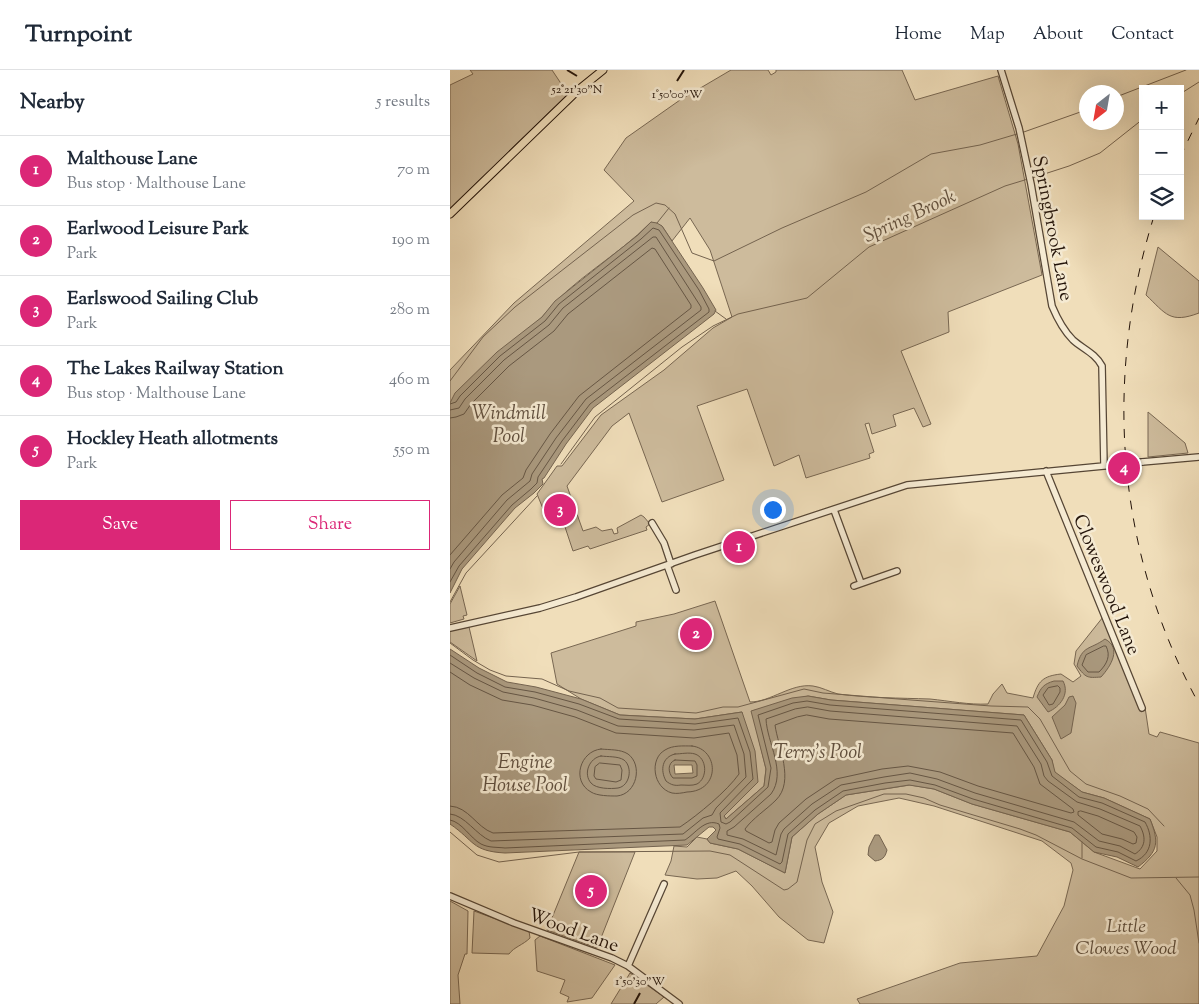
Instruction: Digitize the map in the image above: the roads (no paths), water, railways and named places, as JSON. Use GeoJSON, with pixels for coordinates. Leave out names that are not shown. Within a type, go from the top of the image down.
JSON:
{"type":"FeatureCollection","features":[{"type":"Feature","properties":{"kind":"main road"},"geometry":{"type":"LineString","coordinates":[[450,214],[577,91],[602,70]]}},
{"type":"Feature","properties":{"kind":"street","name":"Springbrook Lane"},"geometry":{"type":"LineString","coordinates":[[1001,70],[1019,128],[1032,184],[1052,306],[1064,330],[1073,340],[1093,354],[1102,366],[1104,466]]}},
{"type":"Feature","properties":{"kind":"street"},"geometry":{"type":"LineString","coordinates":[[450,628],[540,608],[909,485],[1199,457]]}},
{"type":"Feature","properties":{"kind":"street","name":"Cloweswood Lane"},"geometry":{"type":"LineString","coordinates":[[1046,471],[1142,708]]}},
{"type":"Feature","properties":{"kind":"street"},"geometry":{"type":"LineString","coordinates":[[834,510],[861,583]]}},
{"type":"Feature","properties":{"kind":"street"},"geometry":{"type":"LineString","coordinates":[[652,523],[664,543],[676,590]]}},
{"type":"Feature","properties":{"kind":"street"},"geometry":{"type":"LineString","coordinates":[[854,586],[897,572]]}},
{"type":"Feature","properties":{"kind":"street"},"geometry":{"type":"LineString","coordinates":[[628,966],[664,884]]}},
{"type":"Feature","properties":{"kind":"street","name":"Wood Lane"},"geometry":{"type":"LineString","coordinates":[[450,896],[514,923],[612,958],[628,966],[679,1004]]}},
{"type":"Feature","properties":{"kind":"water","name":"Windmill Pool"},"geometry":{"type":"Polygon","coordinates":[[[651,222],[662,226],[716,310],[714,314],[593,408],[542,479],[543,484],[515,508],[462,569],[450,593],[450,403],[455,393],[497,352],[542,317],[555,301],[638,235],[651,222]]]}},
{"type":"Feature","properties":{"kind":"water"},"geometry":{"type":"Polygon","coordinates":[[[1105,639],[1113,647],[1114,652],[1111,663],[1101,677],[1087,676],[1077,666],[1081,654],[1105,639]]]}},
{"type":"Feature","properties":{"kind":"water"},"geometry":{"type":"Polygon","coordinates":[[[450,649],[479,668],[507,682],[536,687],[581,699],[620,715],[695,719],[742,712],[755,751],[758,782],[724,816],[726,819],[764,786],[766,769],[751,711],[792,698],[808,696],[831,700],[1024,715],[1052,760],[1055,772],[1082,792],[1104,798],[1150,819],[1156,840],[1150,856],[1138,867],[1117,857],[1094,852],[1070,832],[972,804],[934,789],[909,785],[846,795],[818,814],[792,837],[785,873],[738,849],[710,843],[707,839],[716,830],[713,827],[709,827],[687,845],[505,853],[479,847],[450,824],[450,649]],[[674,765],[675,774],[693,773],[692,765],[674,765]]]}},
{"type":"Feature","properties":{"kind":"water"},"geometry":{"type":"Polygon","coordinates":[[[1054,681],[1063,681],[1065,691],[1063,700],[1048,712],[1037,697],[1043,686],[1054,681]]]}},
{"type":"Feature","properties":{"kind":"water"},"geometry":{"type":"Polygon","coordinates":[[[1073,696],[1076,703],[1071,733],[1061,739],[1052,717],[1065,705],[1069,697],[1073,696]]]}},
{"type":"Feature","properties":{"kind":"water"},"geometry":{"type":"Polygon","coordinates":[[[875,835],[879,835],[887,850],[883,858],[875,861],[868,855],[869,847],[875,835]]]}},
{"type":"Feature","properties":{"kind":"waterway"},"geometry":{"type":"LineString","coordinates":[[1124,94],[1186,70]]}},
{"type":"Feature","properties":{"kind":"waterway","name":"Spring Brook"},"geometry":{"type":"LineString","coordinates":[[1184,91],[1199,82]]}},
{"type":"Feature","properties":{"kind":"waterway"},"geometry":{"type":"LineString","coordinates":[[1021,133],[1079,112]]}},
{"type":"Feature","properties":{"kind":"waterway","name":"Spring Brook"},"geometry":{"type":"LineString","coordinates":[[1032,178],[1069,166],[1100,153],[1139,122]]}},
{"type":"Feature","properties":{"kind":"waterway"},"geometry":{"type":"LineString","coordinates":[[450,381],[483,337],[515,307],[633,215],[656,203],[665,205],[675,214],[692,253],[714,261],[782,228],[866,192],[931,154],[980,145],[1017,134]]}},
{"type":"Feature","properties":{"kind":"waterway","name":"Spring Brook"},"geometry":{"type":"LineString","coordinates":[[561,464],[595,417],[682,347],[713,326],[738,314],[807,298],[869,247],[1005,186],[1028,179]]}},
{"type":"Feature","properties":{"kind":"waterway"},"geometry":{"type":"LineString","coordinates":[[657,223],[669,208]]}},
{"type":"Feature","properties":{"kind":"waterway"},"geometry":{"type":"LineString","coordinates":[[715,311],[726,319]]}},
{"type":"Feature","properties":{"kind":"waterway"},"geometry":{"type":"LineString","coordinates":[[450,602],[466,573],[537,496]]}},
{"type":"Feature","properties":{"kind":"waterway"},"geometry":{"type":"LineString","coordinates":[[450,643],[490,670],[506,676],[542,679],[569,691],[600,698],[618,708],[696,713],[723,707],[738,707],[804,689],[823,693],[991,706],[1028,707],[1040,719],[1070,771],[1086,784],[1120,796],[1148,809],[1164,826]]}},
{"type":"Feature","properties":{"kind":"waterway"},"geometry":{"type":"LineString","coordinates":[[450,832],[477,855],[499,862],[579,852],[710,851],[730,855],[784,890],[797,882],[807,840],[815,824],[836,811],[884,794],[906,794],[1020,829],[1036,835],[1082,859],[1131,878],[1199,877]]}},
{"type":"Feature","properties":{"kind":"waterway"},"geometry":{"type":"LineString","coordinates":[[1082,842],[1082,858]]}},
{"type":"Feature","properties":{"kind":"waterway"},"geometry":{"type":"LineString","coordinates":[[1176,878],[1190,895],[1199,943]]}},
{"type":"Feature","properties":{"kind":"railway"},"geometry":{"type":"LineString","coordinates":[[1184,149],[1199,118]]}},
{"type":"Feature","properties":{"kind":"railway"},"geometry":{"type":"LineString","coordinates":[[1153,220],[1138,278],[1128,340],[1124,403],[1126,465],[1135,526],[1150,587],[1171,646],[1199,704]]}},
{"type":"Feature","properties":{"kind":"place","name":"The Lakes Railway Station"},"geometry":{"type":"Point","coordinates":[1124,468]}},
{"type":"Feature","properties":{"kind":"place","name":"Earlswood Sailing Club"},"geometry":{"type":"Point","coordinates":[560,510]}},
{"type":"Feature","properties":{"kind":"place","name":"Malthouse Lane"},"geometry":{"type":"Point","coordinates":[739,547]}},
{"type":"Feature","properties":{"kind":"place","name":"Earlwood Leisure Park"},"geometry":{"type":"Point","coordinates":[696,634]}},
{"type":"Feature","properties":{"kind":"place","name":"Hockley Heath allotments"},"geometry":{"type":"Point","coordinates":[591,891]}},
{"type":"Feature","properties":{"kind":"water label","name":"Terry's Pool"},"geometry":{"type":"Point","coordinates":[818,751]}},
{"type":"Feature","properties":{"kind":"water label","name":"Engine House Pool"},"geometry":{"type":"Point","coordinates":[525,772]}},
{"type":"Feature","properties":{"kind":"park label","name":"Little Clowes Wood"},"geometry":{"type":"Point","coordinates":[1126,936]}}]}
